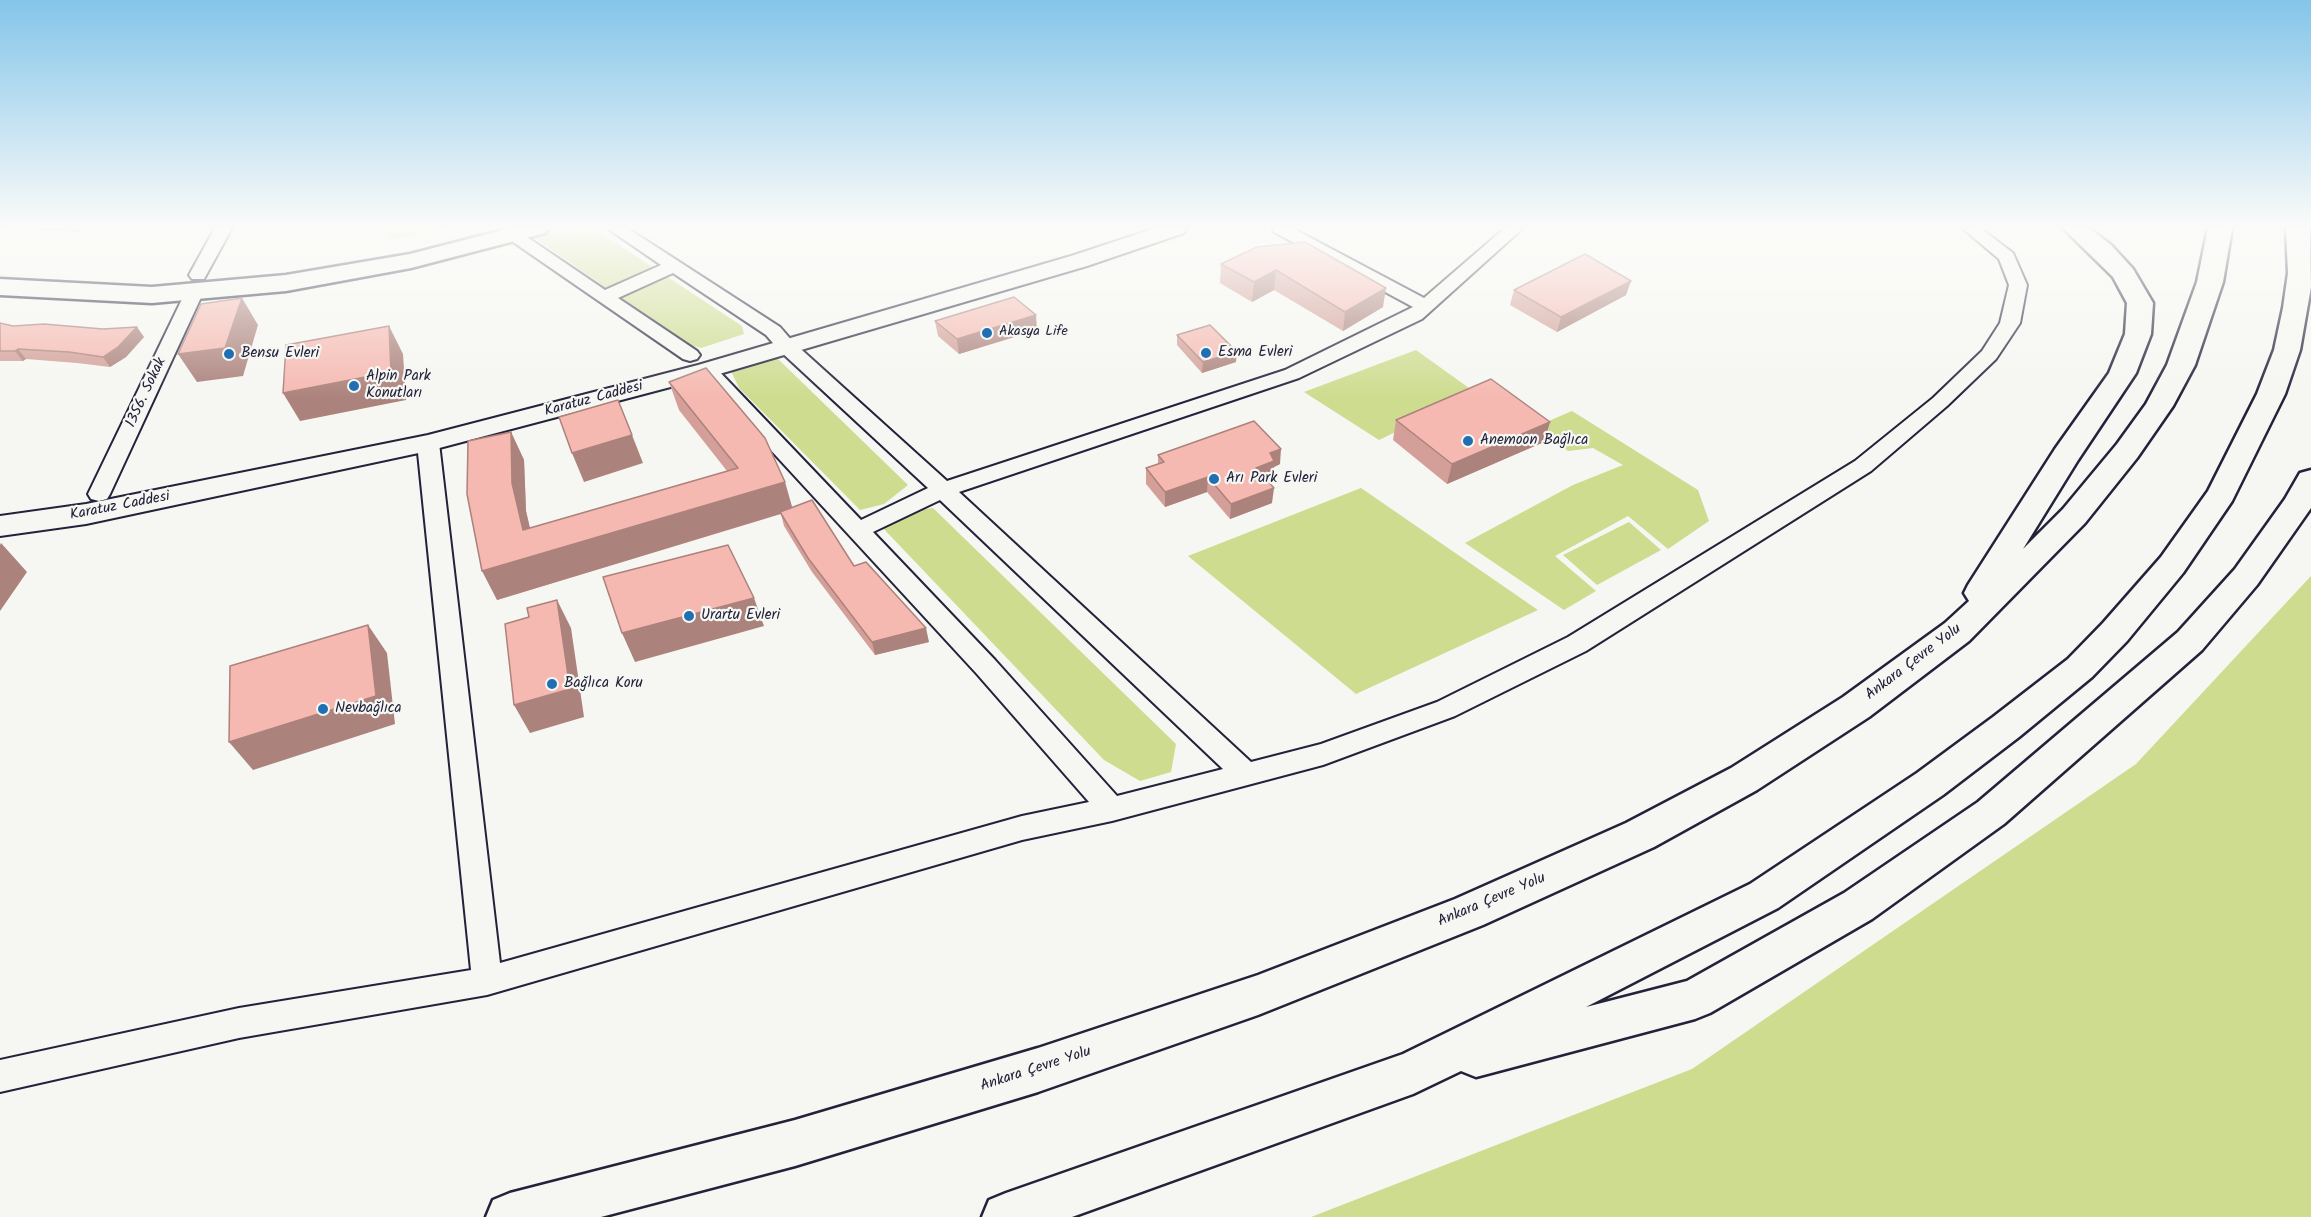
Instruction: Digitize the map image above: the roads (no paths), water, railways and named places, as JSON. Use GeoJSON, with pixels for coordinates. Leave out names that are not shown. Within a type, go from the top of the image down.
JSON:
{"type":"FeatureCollection","features":[{"type":"Feature","properties":{"kind":"main road"},"geometry":{"type":"LineString","coordinates":[[0,287],[152,295],[193,285]]}},
{"type":"Feature","properties":{"kind":"main road"},"geometry":{"type":"LineString","coordinates":[[1957,632],[2065,456],[2122,374],[2138,334],[2140,303],[2130,285]]}},
{"type":"Feature","properties":{"kind":"main road","name":"Ankara Çevre Yolu"},"geometry":{"type":"LineString","coordinates":[[510,1217],[795,1143],[1038,1071],[1258,994],[1469,912],[1640,835],[1744,779],[1856,707],[1957,632],[2074,516],[2127,451],[2159,406],[2181,364],[2209,285]]}},
{"type":"Feature","properties":{"kind":"main road"},"geometry":{"type":"LineString","coordinates":[[1413,1072],[1764,896],[1930,784],[2080,668],[2172,565],[2221,494],[2271,394],[2287,350],[2298,285]]}},
{"type":"Feature","properties":{"kind":"main road"},"geometry":{"type":"LineString","coordinates":[[1006,1217],[1413,1072],[1695,999],[1858,906],[1991,813],[2190,641],[2246,578],[2298,504],[2311,480]]}},
{"type":"Feature","properties":{"kind":"street","name":"1356. Sokak"},"geometry":{"type":"LineString","coordinates":[[99,494],[196,285]]}},
{"type":"Feature","properties":{"kind":"street"},"geometry":{"type":"LineString","coordinates":[[586,285],[699,362],[986,667],[1112,809]]}},
{"type":"Feature","properties":{"kind":"street"},"geometry":{"type":"LineString","coordinates":[[604,297],[632,285]]}},
{"type":"Feature","properties":{"kind":"street"},"geometry":{"type":"LineString","coordinates":[[702,285],[780,338],[1246,774]]}},
{"type":"Feature","properties":{"kind":"street","name":"Karatuz Caddesi"},"geometry":{"type":"LineString","coordinates":[[0,526],[109,509],[429,443],[955,285]]}},
{"type":"Feature","properties":{"kind":"street","name":"Karatuz Caddesi"},"geometry":{"type":"LineString","coordinates":[[780,338],[987,285]]}},
{"type":"Feature","properties":{"kind":"street"},"geometry":{"type":"LineString","coordinates":[[1386,285],[1425,306]]}},
{"type":"Feature","properties":{"kind":"street"},"geometry":{"type":"LineString","coordinates":[[858,530],[943,490],[1292,374],[1406,321],[1449,285]]}},
{"type":"Feature","properties":{"kind":"street"},"geometry":{"type":"LineString","coordinates":[[0,1076],[239,1023],[487,981],[1022,828],[1112,809],[1323,754],[1446,709],[1577,644],[1863,466],[1940,402],[1989,355],[2010,323],[2018,285]]}},
{"type":"Feature","properties":{"kind":"street","name":"Karatuz Caddesi"},"geometry":{"type":"LineString","coordinates":[[0,510],[99,494],[343,445],[699,362]]}},
{"type":"Feature","properties":{"kind":"street"},"geometry":{"type":"LineString","coordinates":[[429,443],[487,981]]}},
{"type":"Feature","properties":{"kind":"place","name":"Akasya Life"},"geometry":{"type":"Point","coordinates":[987,333]}},
{"type":"Feature","properties":{"kind":"place","name":"Esma Evleri"},"geometry":{"type":"Point","coordinates":[1206,353]}},
{"type":"Feature","properties":{"kind":"place","name":"Bensu Evleri"},"geometry":{"type":"Point","coordinates":[229,354]}},
{"type":"Feature","properties":{"kind":"place","name":"Alpin Park Konutları"},"geometry":{"type":"Point","coordinates":[354,386]}},
{"type":"Feature","properties":{"kind":"place","name":"Anemoon Bağlıca"},"geometry":{"type":"Point","coordinates":[1468,441]}},
{"type":"Feature","properties":{"kind":"place","name":"Arı Park Evleri"},"geometry":{"type":"Point","coordinates":[1214,479]}},
{"type":"Feature","properties":{"kind":"place","name":"Urartu Evleri"},"geometry":{"type":"Point","coordinates":[689,616]}},
{"type":"Feature","properties":{"kind":"place","name":"Bağlıca Koru"},"geometry":{"type":"Point","coordinates":[552,684]}},
{"type":"Feature","properties":{"kind":"place","name":"Nevbağlıca"},"geometry":{"type":"Point","coordinates":[323,709]}}]}
